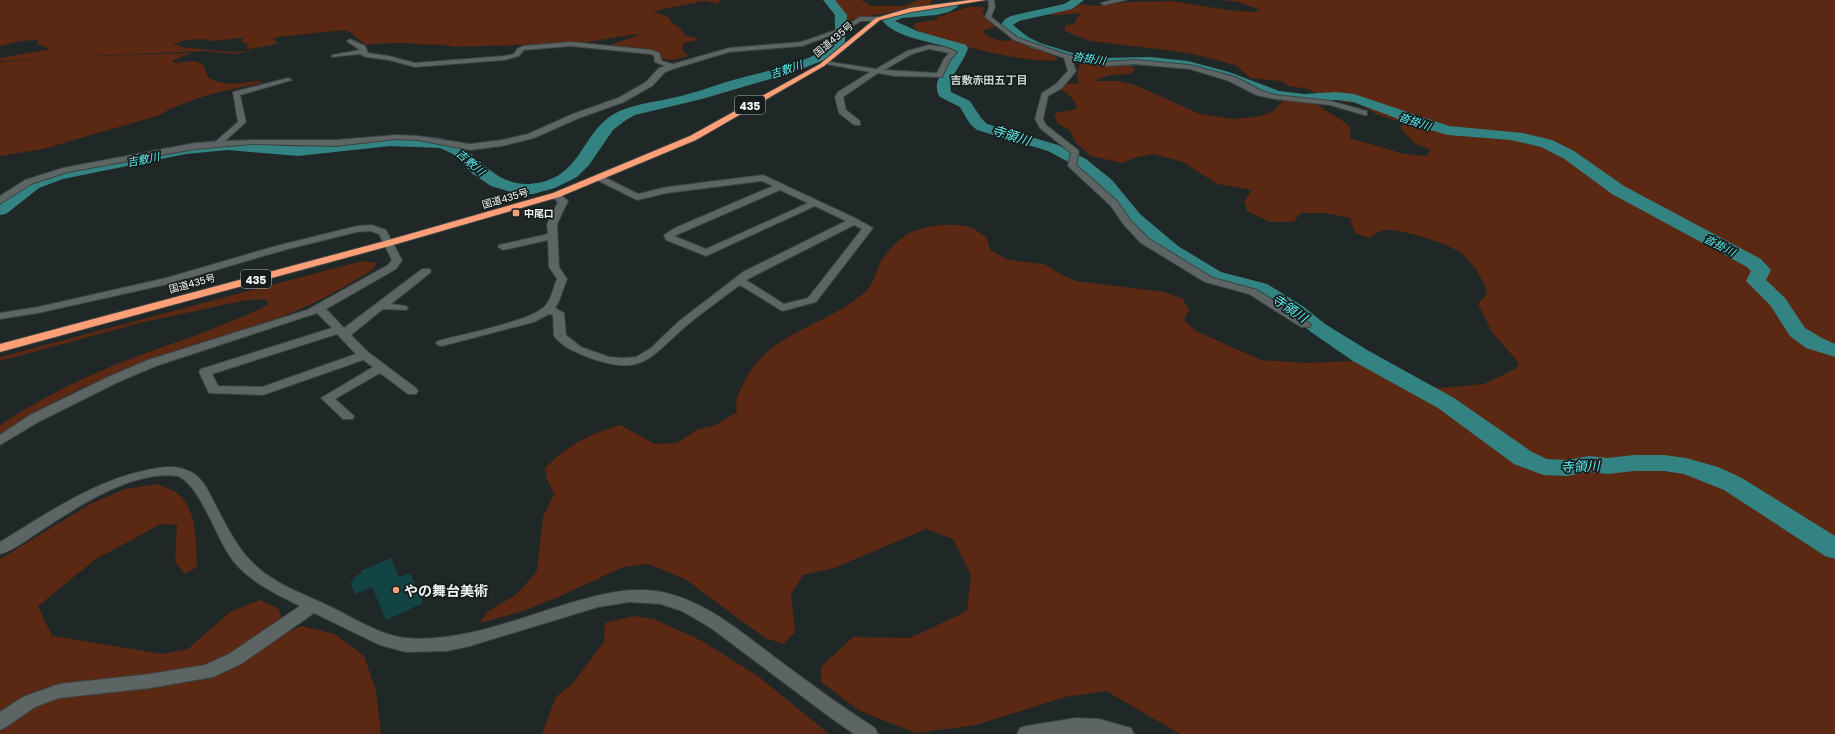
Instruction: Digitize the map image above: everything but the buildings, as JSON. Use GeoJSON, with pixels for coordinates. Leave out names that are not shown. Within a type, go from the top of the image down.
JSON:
{"type":"FeatureCollection","features":[{"type":"Feature","properties":{"kind":"highway","name":"国道435号"},"geometry":{"type":"LineString","coordinates":[[0,348],[389,243],[556,195],[682,144],[826,62],[878,19],[896,13],[983,0]]}},
{"type":"Feature","properties":{"kind":"street"},"geometry":{"type":"LineString","coordinates":[[991,0],[992,8],[988,17],[1016,39],[1067,57],[1106,64],[1134,62],[1190,67],[1232,79],[1259,93],[1275,97],[1340,105],[1364,113]]}},
{"type":"Feature","properties":{"kind":"street"},"geometry":{"type":"LineString","coordinates":[[1104,3],[1122,0]]}},
{"type":"Feature","properties":{"kind":"street"},"geometry":{"type":"LineString","coordinates":[[0,201],[8,194],[28,182],[66,170],[123,158],[218,144],[253,142],[336,143],[402,137],[436,140],[470,147],[502,143],[531,136],[576,116],[614,104],[646,86],[662,70],[673,66],[729,50],[802,44],[844,29],[860,19],[878,19]]}},
{"type":"Feature","properties":{"kind":"street"},"geometry":{"type":"LineString","coordinates":[[350,41],[361,46],[366,55],[389,58],[414,65],[504,58],[518,55],[519,50],[523,48],[571,44],[651,52],[656,54],[657,61],[660,63],[673,66]]}},
{"type":"Feature","properties":{"kind":"street"},"geometry":{"type":"LineString","coordinates":[[826,62],[877,72],[939,75],[947,59],[954,52],[926,48],[910,53],[877,72],[841,94],[839,97],[842,111],[857,123]]}},
{"type":"Feature","properties":{"kind":"street"},"geometry":{"type":"LineString","coordinates":[[334,56],[363,51]]}},
{"type":"Feature","properties":{"kind":"street"},"geometry":{"type":"LineString","coordinates":[[1067,57],[1072,71],[1059,86],[1045,95],[1039,119],[1042,126],[1075,152],[1072,164],[1083,176],[1114,202],[1127,223],[1145,240],[1185,267],[1208,280],[1253,292],[1305,325]]}},
{"type":"Feature","properties":{"kind":"street"},"geometry":{"type":"LineString","coordinates":[[218,144],[224,136],[238,128],[242,122],[236,94],[268,84],[288,80]]}},
{"type":"Feature","properties":{"kind":"street"},"geometry":{"type":"LineString","coordinates":[[600,178],[637,197],[667,190],[763,178],[868,228],[812,300],[782,308],[740,280]]}},
{"type":"Feature","properties":{"kind":"street"},"geometry":{"type":"LineString","coordinates":[[781,186],[678,230],[669,235],[669,238],[706,253],[815,203]]}},
{"type":"Feature","properties":{"kind":"street"},"geometry":{"type":"LineString","coordinates":[[442,343],[495,326],[530,320],[548,310],[554,301],[562,279],[554,268],[552,224],[563,201],[556,195]]}},
{"type":"Feature","properties":{"kind":"street"},"geometry":{"type":"LineString","coordinates":[[548,310],[558,313],[560,336],[577,349],[607,360],[622,362],[639,360],[655,350],[682,324],[747,274],[854,221]]}},
{"type":"Feature","properties":{"kind":"street"},"geometry":{"type":"LineString","coordinates":[[0,316],[38,310],[168,281],[280,248],[358,229],[372,228],[380,230],[389,243],[397,260],[392,267],[318,308],[267,327],[152,363],[68,401],[35,418],[0,441]]}},
{"type":"Feature","properties":{"kind":"street"},"geometry":{"type":"LineString","coordinates":[[503,247],[552,236]]}},
{"type":"Feature","properties":{"kind":"street"},"geometry":{"type":"LineString","coordinates":[[364,355],[264,391],[213,390],[205,372],[340,333],[381,306],[426,272]]}},
{"type":"Feature","properties":{"kind":"street"},"geometry":{"type":"LineString","coordinates":[[381,306],[402,308]]}},
{"type":"Feature","properties":{"kind":"street"},"geometry":{"type":"LineString","coordinates":[[318,308],[340,333],[364,355],[412,391]]}},
{"type":"Feature","properties":{"kind":"street"},"geometry":{"type":"LineString","coordinates":[[348,416],[327,398],[380,368]]}},
{"type":"Feature","properties":{"kind":"street"},"geometry":{"type":"LineString","coordinates":[[0,549],[77,500],[101,488],[122,479],[173,471],[185,474],[196,483],[238,557],[251,571],[270,584],[380,638],[406,645],[447,644],[470,639],[598,600],[629,596],[662,598],[688,607],[717,623],[837,713],[869,734]]}},
{"type":"Feature","properties":{"kind":"street"},"geometry":{"type":"LineString","coordinates":[[0,722],[28,702],[59,691],[150,681],[206,672],[235,659],[313,605]]}},
{"type":"Feature","properties":{"kind":"street"},"geometry":{"type":"LineString","coordinates":[[1026,734],[1078,724],[1105,727],[1126,734]]}},
{"type":"Feature","properties":{"kind":"shaded area"},"geometry":{"type":"Polygon","coordinates":[[[0,0],[720,0],[718,4],[705,1],[653,11],[670,18],[671,23],[678,26],[686,36],[694,37],[698,40],[684,43],[682,50],[689,56],[672,60],[662,59],[660,53],[647,49],[610,45],[639,35],[636,34],[582,43],[454,47],[445,45],[404,43],[366,45],[350,32],[344,30],[277,37],[273,39],[278,43],[249,49],[246,49],[249,44],[241,42],[243,38],[213,41],[201,39],[187,40],[172,44],[179,45],[179,47],[231,52],[253,51],[233,54],[207,51],[68,57],[191,53],[172,61],[174,63],[194,61],[203,64],[208,77],[220,82],[232,84],[259,81],[263,83],[208,95],[182,104],[157,116],[43,149],[0,156],[0,62],[45,59],[0,61],[0,58],[51,49],[37,44],[39,40],[21,41],[0,46],[0,0]]]}},
{"type":"Feature","properties":{"kind":"shaded area"},"geometry":{"type":"Polygon","coordinates":[[[834,0],[861,0],[871,6],[905,6],[917,0],[932,0],[930,5],[844,21],[840,7],[834,0]]]}},
{"type":"Feature","properties":{"kind":"shaded area"},"geometry":{"type":"Polygon","coordinates":[[[1222,0],[1835,0],[1835,734],[1180,734],[1106,691],[1065,697],[976,725],[916,733],[860,711],[821,682],[821,667],[853,637],[910,638],[967,611],[971,575],[953,539],[926,529],[834,568],[803,575],[791,594],[795,632],[784,644],[765,638],[685,579],[648,564],[623,567],[556,598],[520,612],[480,623],[487,612],[517,594],[537,571],[543,517],[554,494],[546,477],[545,468],[554,460],[571,446],[580,441],[620,425],[655,444],[677,443],[698,429],[714,426],[737,412],[737,399],[745,381],[756,364],[769,351],[784,340],[852,302],[867,290],[873,281],[880,263],[894,245],[908,234],[926,228],[942,225],[965,226],[978,231],[987,238],[990,250],[1008,260],[1044,264],[1062,275],[1076,281],[1165,292],[1183,299],[1189,310],[1184,320],[1196,331],[1261,360],[1307,363],[1353,361],[1372,365],[1405,383],[1441,388],[1484,384],[1515,369],[1519,363],[1492,332],[1478,304],[1487,294],[1480,277],[1474,266],[1466,257],[1455,249],[1424,237],[1401,231],[1384,230],[1370,238],[1355,233],[1350,218],[1324,213],[1300,213],[1294,222],[1270,222],[1247,211],[1244,201],[1252,190],[1217,184],[1183,162],[1153,154],[1134,158],[1123,163],[1091,156],[1075,142],[1070,130],[1058,124],[1054,116],[1056,113],[1077,109],[1075,102],[1071,97],[1061,90],[1066,84],[1079,83],[1078,72],[1079,66],[1082,62],[1128,65],[1135,69],[1131,74],[1109,75],[1094,81],[1118,81],[1135,85],[1200,114],[1235,119],[1261,116],[1274,111],[1283,101],[1315,102],[1350,127],[1350,138],[1404,154],[1427,156],[1431,150],[1414,143],[1400,128],[1403,123],[1376,114],[1358,103],[1342,102],[1341,97],[1335,94],[1317,94],[1309,89],[1289,86],[1280,81],[1250,78],[1237,66],[1210,58],[1182,52],[1090,41],[1065,31],[1065,26],[1076,23],[1076,19],[1082,14],[1055,15],[1046,13],[1072,8],[1079,4],[1095,6],[1129,2],[1172,1],[1228,10],[1255,12],[1260,10],[1238,2],[1222,0]]]}},
{"type":"Feature","properties":{"kind":"shaded area"},"geometry":{"type":"Polygon","coordinates":[[[968,7],[984,7],[985,9],[982,13],[995,27],[984,30],[984,33],[992,38],[1002,41],[1012,40],[1055,56],[1058,59],[1053,61],[1036,60],[1002,55],[920,32],[914,28],[915,23],[936,20],[938,17],[968,7]]]}},
{"type":"Feature","properties":{"kind":"shaded area"},"geometry":{"type":"Polygon","coordinates":[[[362,261],[377,263],[372,270],[319,300],[272,320],[137,365],[89,385],[43,408],[0,436],[0,425],[31,406],[80,380],[142,354],[205,332],[244,316],[268,304],[266,299],[247,300],[144,322],[0,361],[0,357],[362,261]]]}},
{"type":"Feature","properties":{"kind":"shaded area"},"geometry":{"type":"Polygon","coordinates":[[[157,484],[177,493],[189,508],[196,538],[197,567],[185,574],[175,562],[177,525],[161,524],[96,559],[38,606],[52,636],[164,654],[188,649],[230,612],[260,600],[279,609],[285,633],[302,626],[335,634],[364,656],[376,691],[381,734],[0,734],[0,559],[92,503],[125,489],[157,484]]]}},
{"type":"Feature","properties":{"kind":"shaded area"},"geometry":{"type":"Polygon","coordinates":[[[633,616],[654,619],[702,641],[758,676],[829,734],[542,734],[556,697],[573,683],[604,642],[605,623],[633,616]]]}},
{"type":"Feature","properties":{"kind":"waterway","name":"吉敷川"},"geometry":{"type":"LineString","coordinates":[[0,210],[33,185],[57,175],[200,147],[228,145],[278,150],[308,151],[390,141],[424,141],[451,146],[459,151],[479,171],[504,185],[518,189],[533,189],[549,185],[564,178],[577,168],[589,154],[607,127],[621,116],[643,108],[692,98],[724,87],[789,69],[820,57],[831,50],[840,40],[841,15],[829,0]]}},
{"type":"Feature","properties":{"kind":"waterway","name":"沓掛川"},"geometry":{"type":"LineString","coordinates":[[1078,0],[1068,7],[1015,18],[1009,21],[1007,25],[1013,33],[1050,51],[1092,61],[1150,61],[1201,67],[1225,74],[1276,95],[1304,98],[1343,96],[1365,101],[1448,130],[1473,134],[1523,137],[1547,144],[1578,161],[1618,190],[1754,263],[1761,270],[1756,281],[1778,302],[1797,332],[1814,343],[1835,351]]}},
{"type":"Feature","properties":{"kind":"waterway","name":"寺領川"},"geometry":{"type":"LineString","coordinates":[[953,6],[936,11],[901,15],[888,20],[890,23],[913,34],[962,48],[947,76],[944,88],[945,94],[965,104],[975,121],[982,127],[1053,148],[1080,162],[1106,183],[1134,218],[1171,250],[1214,276],[1260,288],[1297,311],[1318,328],[1361,356],[1446,403],[1523,458],[1543,467],[1567,468],[1589,464],[1608,466],[1634,463],[1664,463],[1686,466],[1709,473],[1733,484],[1835,549]]}},
{"type":"Feature","properties":{"kind":"place","name":"中尾口"},"geometry":{"type":"Point","coordinates":[516,213]}},
{"type":"Feature","properties":{"kind":"place","name":"やの舞台美術"},"geometry":{"type":"Point","coordinates":[396,590]}},
{"type":"Feature","properties":{"kind":"district","name":"吉敷赤田五丁目"},"geometry":{"type":"Point","coordinates":[989,79]}}]}
